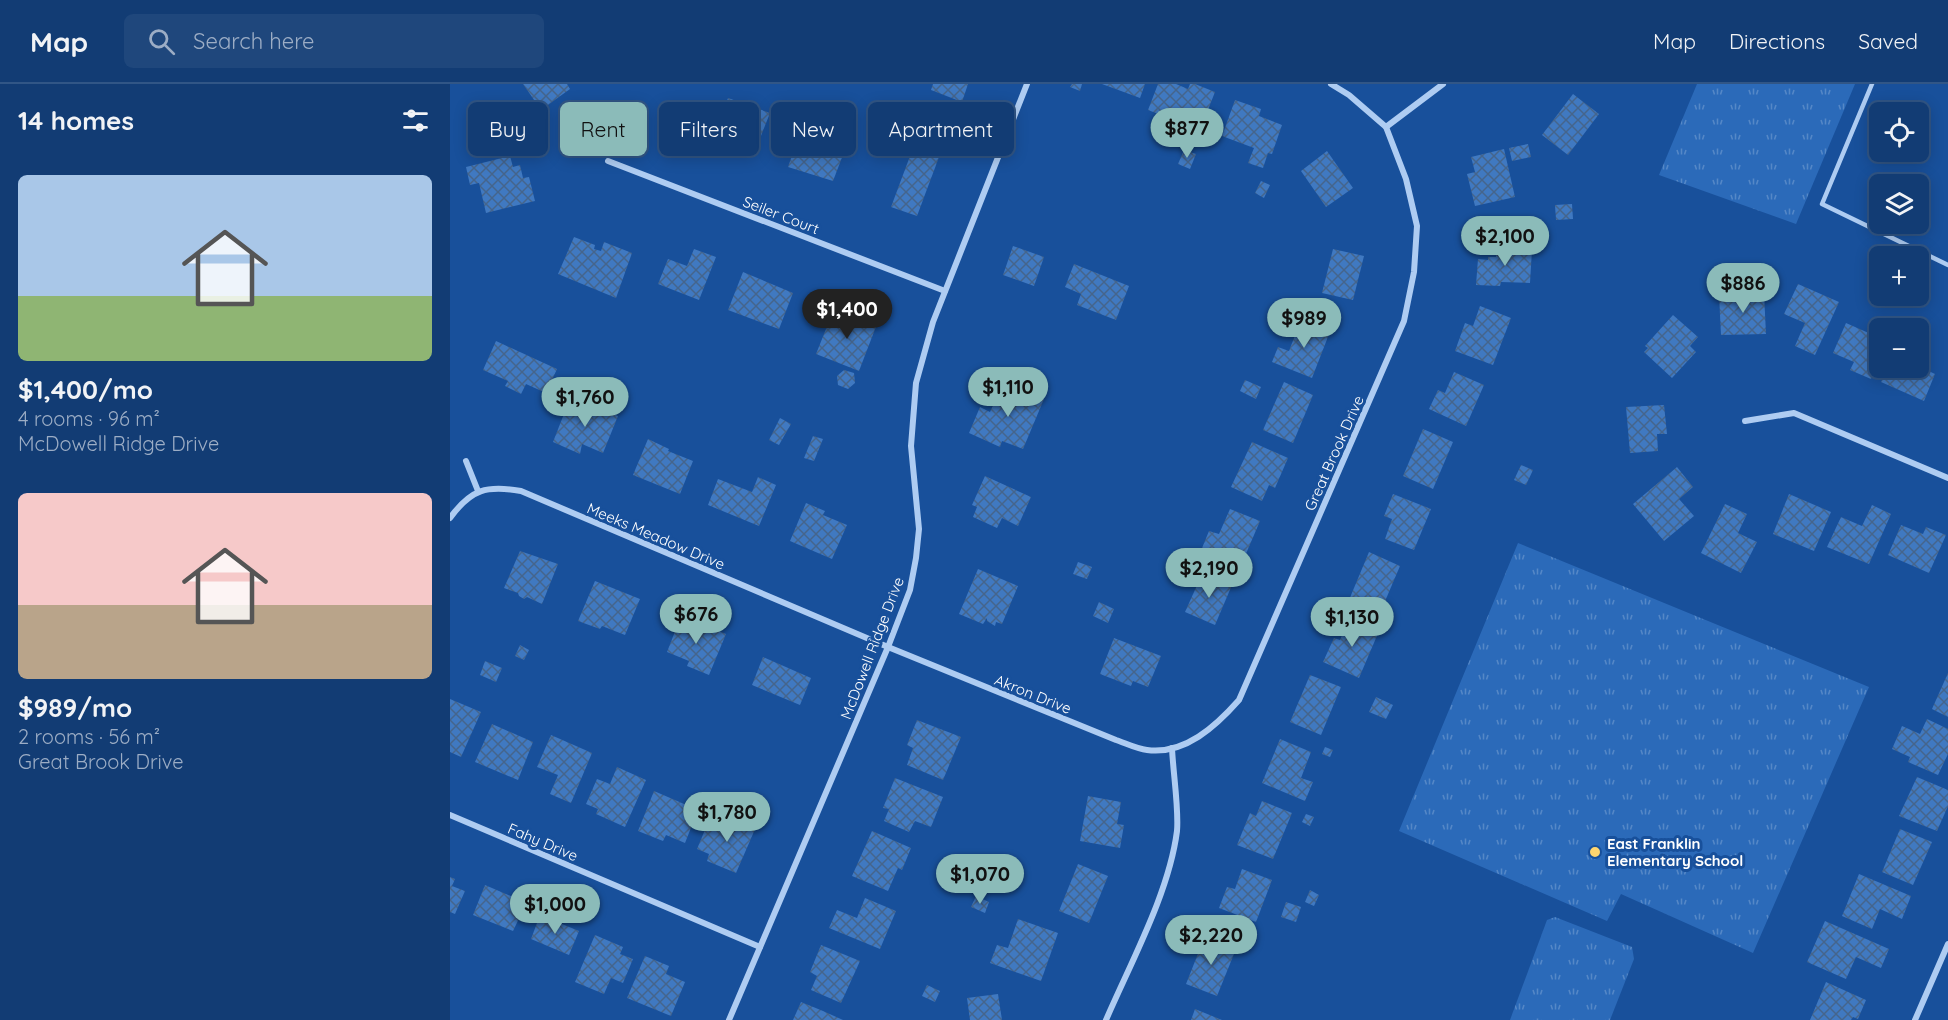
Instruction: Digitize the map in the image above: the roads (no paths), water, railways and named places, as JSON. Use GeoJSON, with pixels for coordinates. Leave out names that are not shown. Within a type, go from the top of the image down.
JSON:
{"type":"FeatureCollection","features":[{"type":"Feature","properties":{"kind":"street","name":"McDowell Ridge Drive"},"geometry":{"type":"LineString","coordinates":[[729,1020],[888,647],[910,590],[919,529],[911,446],[916,383],[933,322],[1027,84]]}},
{"type":"Feature","properties":{"kind":"street"},"geometry":{"type":"LineString","coordinates":[[1331,84],[1349,94],[1386,127],[1443,84]]}},
{"type":"Feature","properties":{"kind":"street","name":"Great Brook Drive"},"geometry":{"type":"LineString","coordinates":[[1172,748],[1200,736],[1219,722],[1239,700],[1404,321],[1414,272],[1417,226],[1406,179],[1386,127]]}},
{"type":"Feature","properties":{"kind":"street","name":"Seiler Court"},"geometry":{"type":"LineString","coordinates":[[608,162],[945,291]]}},
{"type":"Feature","properties":{"kind":"street"},"geometry":{"type":"LineString","coordinates":[[1745,421],[1794,413],[1948,478]]}},
{"type":"Feature","properties":{"kind":"street"},"geometry":{"type":"LineString","coordinates":[[450,518],[461,503],[478,491],[466,460]]}},
{"type":"Feature","properties":{"kind":"street","name":"Meeks Meadow Drive"},"geometry":{"type":"LineString","coordinates":[[478,491],[500,488],[521,491],[888,647]]}},
{"type":"Feature","properties":{"kind":"street","name":"Akron Drive"},"geometry":{"type":"LineString","coordinates":[[888,647],[1116,740],[1147,750],[1172,748]]}},
{"type":"Feature","properties":{"kind":"street"},"geometry":{"type":"LineString","coordinates":[[1106,1020],[1155,907],[1170,866],[1177,829],[1172,748]]}},
{"type":"Feature","properties":{"kind":"street","name":"Fahy Drive"},"geometry":{"type":"LineString","coordinates":[[450,815],[760,947]]}},
{"type":"Feature","properties":{"kind":"street"},"geometry":{"type":"LineString","coordinates":[[1915,1020],[1948,944]]}},
{"type":"Feature","properties":{"kind":"lane"},"geometry":{"type":"LineString","coordinates":[[1872,84],[1822,204],[1948,265]]}},
{"type":"Feature","properties":{"kind":"place","name":"East Franklin Elementary School"},"geometry":{"type":"Point","coordinates":[1595,852]}}]}
